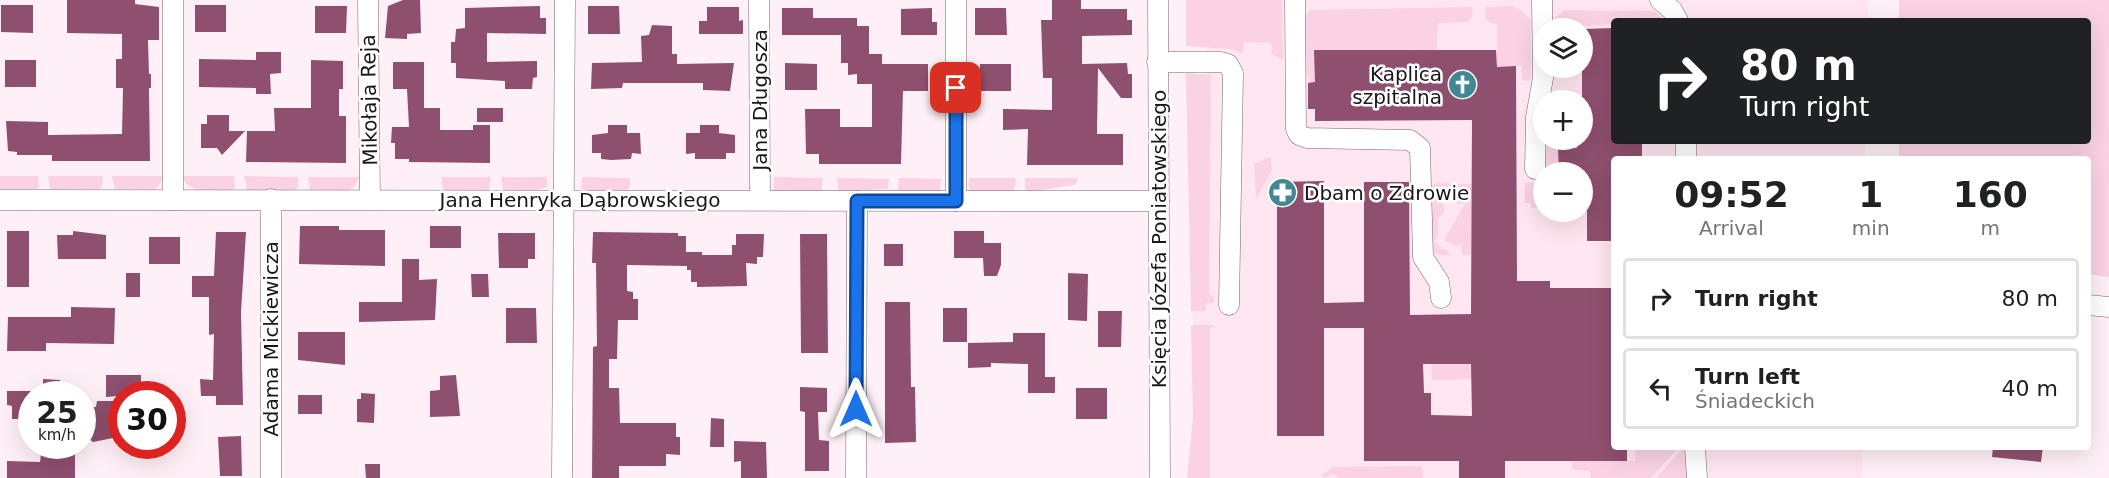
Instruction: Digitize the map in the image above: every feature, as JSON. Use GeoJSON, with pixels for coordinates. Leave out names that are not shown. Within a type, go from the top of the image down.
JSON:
{"type":"FeatureCollection","features":[{"type":"Feature","properties":{"kind":"street"},"geometry":{"type":"LineString","coordinates":[[173,0],[173,200]]}},
{"type":"Feature","properties":{"kind":"street","name":"Mikołaja Reja"},"geometry":{"type":"LineString","coordinates":[[368,0],[370,200]]}},
{"type":"Feature","properties":{"kind":"street"},"geometry":{"type":"LineString","coordinates":[[562,478],[565,0]]}},
{"type":"Feature","properties":{"kind":"street","name":"Jana Długosza"},"geometry":{"type":"LineString","coordinates":[[759,0],[760,200]]}},
{"type":"Feature","properties":{"kind":"street"},"geometry":{"type":"LineString","coordinates":[[956,0],[956,201]]}},
{"type":"Feature","properties":{"kind":"street","name":"Księcia Józefa Poniatowskiego"},"geometry":{"type":"LineString","coordinates":[[1158,0],[1160,478]]}},
{"type":"Feature","properties":{"kind":"street"},"geometry":{"type":"LineString","coordinates":[[1295,0],[1296,129],[1299,135],[1306,138],[1410,140],[1416,143],[1420,148],[1423,257],[1439,282],[1441,298]]}},
{"type":"Feature","properties":{"kind":"street"},"geometry":{"type":"LineString","coordinates":[[1534,162],[1536,117],[1543,78],[1542,0]]}},
{"type":"Feature","properties":{"kind":"street"},"geometry":{"type":"LineString","coordinates":[[1660,0],[1672,10],[1676,18]]}},
{"type":"Feature","properties":{"kind":"street"},"geometry":{"type":"LineString","coordinates":[[1157,62],[1221,62],[1228,64],[1233,73],[1229,305]]}},
{"type":"Feature","properties":{"kind":"street","name":"Jana Henryka Dąbrowskiego"},"geometry":{"type":"LineString","coordinates":[[0,200],[1159,201]]}},
{"type":"Feature","properties":{"kind":"street","name":"Adama Mickiewicza"},"geometry":{"type":"LineString","coordinates":[[271,200],[271,478]]}},
{"type":"Feature","properties":{"kind":"street"},"geometry":{"type":"LineString","coordinates":[[856,478],[857,201]]}},
{"type":"Feature","properties":{"kind":"street"},"geometry":{"type":"LineString","coordinates":[[2091,305],[2109,307]]}},
{"type":"Feature","properties":{"kind":"street"},"geometry":{"type":"LineString","coordinates":[[1695,450],[1697,478]]}},
{"type":"Feature","properties":{"kind":"shaded area"},"geometry":{"type":"Polygon","coordinates":[[[1186,0],[1868,0],[1868,18],[1611,18],[1611,144],[1866,144],[1866,156],[1611,156],[1611,450],[1862,450],[1862,478],[1188,478],[1193,418],[1194,357],[1186,73],[1206,74],[1206,47],[1186,46],[1186,0]]]}},
{"type":"Feature","properties":{"kind":"shaded area"},"geometry":{"type":"Polygon","coordinates":[[[1186,0],[1282,0],[1283,60],[1272,54],[1271,43],[1244,42],[1243,54],[1231,49],[1186,46],[1186,0]]]}},
{"type":"Feature","properties":{"kind":"shaded area"},"geometry":{"type":"Polygon","coordinates":[[[1899,0],[2109,0],[2109,277],[2091,274],[2091,156],[1899,156],[1899,144],[2091,144],[2091,18],[1899,18],[1899,0]]]}},
{"type":"Feature","properties":{"kind":"shaded area"},"geometry":{"type":"Polygon","coordinates":[[[1512,6],[1522,11],[1531,20],[1531,78],[1529,81],[1522,80],[1521,66],[1497,67],[1497,24],[1490,23],[1485,18],[1485,7],[1512,6]]]}},
{"type":"Feature","properties":{"kind":"shaded area"},"geometry":{"type":"Polygon","coordinates":[[[1472,7],[1473,16],[1468,22],[1438,23],[1437,50],[1315,50],[1315,82],[1310,83],[1305,69],[1304,18],[1310,10],[1472,7]]]}},
{"type":"Feature","properties":{"kind":"shaded area"},"geometry":{"type":"Polygon","coordinates":[[[1565,10],[1654,11],[1662,18],[1611,18],[1611,24],[1593,25],[1593,18],[1555,18],[1565,10]]]}},
{"type":"Feature","properties":{"kind":"shaded area"},"geometry":{"type":"Polygon","coordinates":[[[1186,73],[1211,75],[1209,294],[1214,297],[1214,303],[1206,303],[1206,311],[1191,311],[1186,73]]]}},
{"type":"Feature","properties":{"kind":"shaded area"},"geometry":{"type":"Polygon","coordinates":[[[1541,150],[1559,150],[1559,162],[1541,162],[1541,150]]]}},
{"type":"Feature","properties":{"kind":"shaded area"},"geometry":{"type":"Polygon","coordinates":[[[1271,157],[1272,170],[1256,199],[1254,164],[1271,157]]]}},
{"type":"Feature","properties":{"kind":"shaded area"},"geometry":{"type":"Polygon","coordinates":[[[0,176],[38,176],[39,187],[36,189],[0,189],[0,176]]]}},
{"type":"Feature","properties":{"kind":"shaded area"},"geometry":{"type":"Polygon","coordinates":[[[48,176],[103,176],[102,187],[99,189],[50,189],[48,176]]]}},
{"type":"Feature","properties":{"kind":"shaded area"},"geometry":{"type":"Polygon","coordinates":[[[112,176],[165,176],[156,189],[115,189],[112,176]]]}},
{"type":"Feature","properties":{"kind":"shaded area"},"geometry":{"type":"Polygon","coordinates":[[[182,176],[234,176],[235,187],[232,190],[203,191],[190,187],[182,176]]]}},
{"type":"Feature","properties":{"kind":"shaded area"},"geometry":{"type":"Polygon","coordinates":[[[244,176],[298,177],[298,187],[295,190],[247,190],[244,176]]]}},
{"type":"Feature","properties":{"kind":"shaded area"},"geometry":{"type":"Polygon","coordinates":[[[308,177],[360,177],[353,188],[348,190],[310,190],[308,177]]]}},
{"type":"Feature","properties":{"kind":"shaded area"},"geometry":{"type":"Polygon","coordinates":[[[441,177],[491,177],[489,190],[443,190],[441,177]]]}},
{"type":"Feature","properties":{"kind":"shaded area"},"geometry":{"type":"Polygon","coordinates":[[[501,177],[547,177],[547,187],[537,190],[503,190],[501,177]]]}},
{"type":"Feature","properties":{"kind":"shaded area"},"geometry":{"type":"Polygon","coordinates":[[[582,177],[630,178],[630,187],[627,190],[587,191],[581,188],[582,177]]]}},
{"type":"Feature","properties":{"kind":"shaded area"},"geometry":{"type":"Polygon","coordinates":[[[774,177],[823,178],[821,191],[774,191],[774,177]]]}},
{"type":"Feature","properties":{"kind":"shaded area"},"geometry":{"type":"Polygon","coordinates":[[[837,178],[889,179],[888,189],[839,191],[837,178]]]}},
{"type":"Feature","properties":{"kind":"shaded area"},"geometry":{"type":"Polygon","coordinates":[[[899,178],[941,179],[940,192],[900,192],[899,178]]]}},
{"type":"Feature","properties":{"kind":"shaded area"},"geometry":{"type":"Polygon","coordinates":[[[969,178],[1016,178],[1015,188],[1012,192],[969,191],[969,178]]]}},
{"type":"Feature","properties":{"kind":"shaded area"},"geometry":{"type":"Polygon","coordinates":[[[1025,178],[1077,178],[1077,182],[1074,185],[1028,192],[1025,189],[1025,178]]]}},
{"type":"Feature","properties":{"kind":"shaded area"},"geometry":{"type":"Polygon","coordinates":[[[1436,183],[1472,184],[1471,255],[1462,255],[1461,243],[1457,246],[1444,240],[1465,204],[1460,204],[1446,196],[1441,201],[1445,211],[1438,219],[1438,235],[1434,242],[1441,247],[1440,250],[1445,249],[1451,255],[1439,255],[1431,251],[1430,187],[1436,183]]]}},
{"type":"Feature","properties":{"kind":"shaded area"},"geometry":{"type":"Polygon","coordinates":[[[1525,183],[1533,183],[1533,208],[1531,208],[1531,203],[1525,203],[1525,183]]]}},
{"type":"Feature","properties":{"kind":"shaded area"},"geometry":{"type":"Polygon","coordinates":[[[1191,325],[1214,325],[1210,328],[1210,478],[1187,478],[1193,418],[1191,325]]]}},
{"type":"Feature","properties":{"kind":"shaded area"},"geometry":{"type":"Polygon","coordinates":[[[1432,364],[1471,364],[1472,379],[1432,380],[1432,364]]]}},
{"type":"Feature","properties":{"kind":"shaded area"},"geometry":{"type":"Polygon","coordinates":[[[1636,450],[1676,450],[1651,478],[1591,478],[1590,471],[1572,469],[1572,461],[1635,461],[1636,450]]]}},
{"type":"Feature","properties":{"kind":"shaded area"},"geometry":{"type":"Polygon","coordinates":[[[1681,450],[1689,450],[1690,478],[1656,478],[1681,450]]]}},
{"type":"Feature","properties":{"kind":"shaded area"},"geometry":{"type":"Polygon","coordinates":[[[1422,466],[1423,478],[1338,478],[1334,474],[1323,478],[1322,475],[1333,467],[1422,466]]]}},
{"type":"Feature","properties":{"kind":"building"},"geometry":{"type":"Polygon","coordinates":[[[67,0],[135,0],[135,4],[159,7],[159,40],[148,40],[149,74],[151,74],[151,88],[149,88],[150,161],[52,161],[52,155],[17,155],[17,152],[8,151],[6,121],[48,122],[48,135],[122,134],[123,88],[116,88],[116,59],[122,59],[122,34],[67,33],[67,0]]]}},
{"type":"Feature","properties":{"kind":"building"},"geometry":{"type":"Polygon","coordinates":[[[403,0],[420,0],[421,33],[407,34],[407,39],[385,38],[388,6],[403,0]]]}},
{"type":"Feature","properties":{"kind":"building"},"geometry":{"type":"Polygon","coordinates":[[[1052,0],[1081,0],[1081,9],[1127,9],[1127,20],[1132,20],[1132,35],[1082,36],[1082,64],[1127,63],[1128,74],[1132,74],[1132,98],[1121,98],[1098,68],[1097,134],[1123,134],[1123,165],[1027,165],[1028,129],[1003,130],[1003,109],[1052,110],[1052,78],[1043,78],[1041,20],[1052,20],[1052,0]]]}},
{"type":"Feature","properties":{"kind":"building"},"geometry":{"type":"Polygon","coordinates":[[[1,5],[33,5],[33,33],[1,32],[1,5]]]}},
{"type":"Feature","properties":{"kind":"building"},"geometry":{"type":"Polygon","coordinates":[[[195,5],[226,5],[226,32],[195,32],[195,5]]]}},
{"type":"Feature","properties":{"kind":"building"},"geometry":{"type":"Polygon","coordinates":[[[315,6],[347,6],[346,33],[315,33],[315,6]]]}},
{"type":"Feature","properties":{"kind":"building"},"geometry":{"type":"Polygon","coordinates":[[[540,6],[540,18],[546,18],[546,34],[487,33],[487,62],[537,61],[537,77],[533,78],[532,89],[505,89],[505,81],[456,78],[456,63],[451,63],[451,42],[455,42],[456,29],[465,28],[465,8],[540,6]]]}},
{"type":"Feature","properties":{"kind":"building"},"geometry":{"type":"Polygon","coordinates":[[[588,6],[619,6],[620,34],[588,34],[588,6]]]}},
{"type":"Feature","properties":{"kind":"building"},"geometry":{"type":"Polygon","coordinates":[[[707,7],[739,7],[739,21],[743,20],[743,34],[699,34],[699,21],[707,21],[707,7]]]}},
{"type":"Feature","properties":{"kind":"building"},"geometry":{"type":"Polygon","coordinates":[[[782,8],[813,8],[813,18],[857,18],[857,26],[869,26],[869,54],[882,54],[882,64],[928,64],[928,91],[903,91],[901,164],[819,164],[819,154],[806,154],[805,109],[840,109],[840,127],[872,127],[872,84],[857,84],[857,74],[848,75],[848,63],[841,63],[841,35],[782,35],[782,8]]]}},
{"type":"Feature","properties":{"kind":"building"},"geometry":{"type":"Polygon","coordinates":[[[932,8],[932,22],[937,22],[937,35],[901,35],[901,9],[932,8]]]}},
{"type":"Feature","properties":{"kind":"building"},"geometry":{"type":"Polygon","coordinates":[[[975,8],[1006,8],[1007,35],[975,35],[975,8]]]}},
{"type":"Feature","properties":{"kind":"building"},"geometry":{"type":"Polygon","coordinates":[[[652,25],[672,26],[672,54],[677,54],[677,64],[734,63],[730,91],[703,90],[703,83],[623,83],[622,88],[591,89],[592,63],[642,62],[641,36],[649,35],[652,25]]]}},
{"type":"Feature","properties":{"kind":"building"},"geometry":{"type":"Polygon","coordinates":[[[1611,28],[1611,144],[1642,144],[1642,156],[1611,156],[1611,241],[1587,241],[1587,222],[1593,222],[1593,162],[1559,162],[1558,150],[1593,150],[1593,90],[1582,90],[1582,78],[1593,78],[1593,29],[1611,28]]]}},
{"type":"Feature","properties":{"kind":"building"},"geometry":{"type":"Polygon","coordinates":[[[1314,50],[1496,50],[1497,67],[1516,66],[1517,281],[1550,281],[1550,288],[1611,288],[1611,450],[1627,450],[1627,461],[1505,461],[1505,478],[1459,478],[1459,461],[1364,461],[1364,328],[1324,328],[1324,436],[1277,436],[1277,182],[1324,181],[1324,303],[1364,302],[1364,182],[1409,182],[1410,315],[1471,314],[1472,120],[1315,121],[1315,109],[1308,109],[1308,83],[1315,82],[1314,50]],[[1423,364],[1424,393],[1431,393],[1431,415],[1472,416],[1471,364],[1423,364]]]}},
{"type":"Feature","properties":{"kind":"building"},"geometry":{"type":"Polygon","coordinates":[[[256,52],[281,52],[281,73],[270,74],[271,94],[256,94],[256,88],[199,87],[199,59],[256,60],[256,52]]]}},
{"type":"Feature","properties":{"kind":"building"},"geometry":{"type":"Polygon","coordinates":[[[5,60],[36,60],[36,87],[5,87],[5,60]]]}},
{"type":"Feature","properties":{"kind":"building"},"geometry":{"type":"Polygon","coordinates":[[[311,60],[343,61],[343,89],[339,89],[339,116],[346,116],[346,163],[246,162],[247,131],[275,131],[274,108],[311,108],[311,60]]]}},
{"type":"Feature","properties":{"kind":"building"},"geometry":{"type":"Polygon","coordinates":[[[393,62],[424,62],[424,108],[440,108],[440,130],[473,130],[473,125],[490,125],[490,163],[409,162],[409,159],[395,159],[395,143],[391,143],[392,127],[409,127],[407,89],[393,89],[393,62]]]}},
{"type":"Feature","properties":{"kind":"building"},"geometry":{"type":"Polygon","coordinates":[[[785,63],[817,64],[817,90],[785,90],[785,63]]]}},
{"type":"Feature","properties":{"kind":"building"},"geometry":{"type":"Polygon","coordinates":[[[980,64],[1011,64],[1011,91],[980,91],[980,64]]]}},
{"type":"Feature","properties":{"kind":"building"},"geometry":{"type":"Polygon","coordinates":[[[477,108],[503,108],[503,122],[477,122],[477,108]]]}},
{"type":"Feature","properties":{"kind":"building"},"geometry":{"type":"Polygon","coordinates":[[[207,115],[229,115],[229,131],[245,131],[222,155],[217,148],[201,148],[201,124],[207,124],[207,115]]]}},
{"type":"Feature","properties":{"kind":"building"},"geometry":{"type":"Polygon","coordinates":[[[608,125],[627,125],[627,133],[640,133],[641,154],[632,153],[631,159],[611,160],[601,159],[601,153],[592,153],[592,135],[608,133],[608,125]]]}},
{"type":"Feature","properties":{"kind":"building"},"geometry":{"type":"Polygon","coordinates":[[[700,125],[719,125],[719,133],[735,135],[735,153],[726,153],[726,159],[695,159],[695,153],[686,154],[686,133],[700,133],[700,125]]]}},
{"type":"Feature","properties":{"kind":"building"},"geometry":{"type":"Polygon","coordinates":[[[300,226],[339,226],[339,230],[385,230],[385,266],[299,264],[300,226]]]}},
{"type":"Feature","properties":{"kind":"building"},"geometry":{"type":"Polygon","coordinates":[[[430,226],[461,226],[461,248],[430,248],[430,226]]]}},
{"type":"Feature","properties":{"kind":"building"},"geometry":{"type":"Polygon","coordinates":[[[7,231],[29,231],[29,287],[7,287],[7,231]]]}},
{"type":"Feature","properties":{"kind":"building"},"geometry":{"type":"Polygon","coordinates":[[[73,231],[106,235],[106,259],[58,259],[57,235],[73,235],[73,231]]]}},
{"type":"Feature","properties":{"kind":"building"},"geometry":{"type":"Polygon","coordinates":[[[954,231],[984,231],[984,243],[1001,243],[1001,265],[997,276],[984,276],[983,258],[954,258],[954,231]]]}},
{"type":"Feature","properties":{"kind":"building"},"geometry":{"type":"Polygon","coordinates":[[[216,232],[246,232],[241,312],[243,405],[216,405],[216,396],[201,396],[200,379],[213,380],[214,334],[209,335],[209,297],[192,297],[192,276],[214,276],[216,232]]]}},
{"type":"Feature","properties":{"kind":"building"},"geometry":{"type":"Polygon","coordinates":[[[593,232],[678,233],[678,236],[686,236],[686,252],[702,252],[702,255],[732,255],[732,245],[736,245],[736,234],[764,234],[763,257],[757,257],[757,264],[746,263],[747,286],[697,287],[697,282],[691,282],[691,270],[687,270],[687,266],[627,265],[627,291],[633,292],[633,299],[638,299],[638,320],[618,320],[617,359],[609,359],[609,388],[619,388],[620,423],[676,423],[676,437],[680,437],[680,455],[666,454],[666,466],[619,466],[619,478],[592,478],[593,347],[597,346],[596,263],[592,263],[593,232]]]}},
{"type":"Feature","properties":{"kind":"building"},"geometry":{"type":"Polygon","coordinates":[[[498,233],[535,233],[535,259],[528,259],[528,268],[499,268],[498,233]]]}},
{"type":"Feature","properties":{"kind":"building"},"geometry":{"type":"Polygon","coordinates":[[[800,234],[827,234],[828,353],[801,353],[800,234]]]}},
{"type":"Feature","properties":{"kind":"building"},"geometry":{"type":"Polygon","coordinates":[[[149,237],[180,237],[180,264],[149,264],[149,237]]]}},
{"type":"Feature","properties":{"kind":"building"},"geometry":{"type":"Polygon","coordinates":[[[884,244],[903,244],[903,266],[884,266],[884,244]]]}},
{"type":"Feature","properties":{"kind":"building"},"geometry":{"type":"Polygon","coordinates":[[[402,259],[419,259],[419,280],[437,279],[435,320],[359,322],[359,302],[402,302],[402,259]]]}},
{"type":"Feature","properties":{"kind":"building"},"geometry":{"type":"Polygon","coordinates":[[[126,273],[140,273],[140,297],[126,297],[126,273]]]}},
{"type":"Feature","properties":{"kind":"building"},"geometry":{"type":"Polygon","coordinates":[[[1068,273],[1088,274],[1087,321],[1068,320],[1068,273]]]}},
{"type":"Feature","properties":{"kind":"building"},"geometry":{"type":"Polygon","coordinates":[[[471,274],[488,274],[489,297],[472,297],[471,274]]]}},
{"type":"Feature","properties":{"kind":"building"},"geometry":{"type":"Polygon","coordinates":[[[885,302],[910,302],[911,387],[915,387],[916,442],[885,443],[885,302]]]}},
{"type":"Feature","properties":{"kind":"building"},"geometry":{"type":"Polygon","coordinates":[[[71,307],[115,308],[114,344],[46,343],[46,351],[7,351],[8,317],[71,317],[71,307]]]}},
{"type":"Feature","properties":{"kind":"building"},"geometry":{"type":"Polygon","coordinates":[[[506,308],[536,308],[537,343],[506,343],[506,308]]]}},
{"type":"Feature","properties":{"kind":"building"},"geometry":{"type":"Polygon","coordinates":[[[943,308],[967,308],[967,342],[943,342],[943,308]]]}},
{"type":"Feature","properties":{"kind":"building"},"geometry":{"type":"Polygon","coordinates":[[[1098,311],[1122,311],[1121,347],[1098,347],[1098,311]]]}},
{"type":"Feature","properties":{"kind":"building"},"geometry":{"type":"Polygon","coordinates":[[[298,332],[345,332],[345,365],[298,360],[298,332]]]}},
{"type":"Feature","properties":{"kind":"building"},"geometry":{"type":"Polygon","coordinates":[[[1013,333],[1045,333],[1045,377],[1055,377],[1055,393],[1028,393],[1028,364],[991,363],[991,367],[968,368],[968,343],[1013,342],[1013,333]]]}},
{"type":"Feature","properties":{"kind":"building"},"geometry":{"type":"Polygon","coordinates":[[[106,375],[141,375],[141,381],[108,381],[108,397],[106,397],[106,375]]]}},
{"type":"Feature","properties":{"kind":"building"},"geometry":{"type":"Polygon","coordinates":[[[456,375],[460,416],[430,417],[430,391],[440,390],[440,376],[456,375]]]}},
{"type":"Feature","properties":{"kind":"building"},"geometry":{"type":"Polygon","coordinates":[[[43,379],[60,380],[60,381],[43,381],[43,379]]]}},
{"type":"Feature","properties":{"kind":"building"},"geometry":{"type":"Polygon","coordinates":[[[800,387],[827,388],[827,412],[818,412],[819,440],[829,441],[829,471],[805,471],[805,412],[800,411],[800,387]]]}},
{"type":"Feature","properties":{"kind":"building"},"geometry":{"type":"Polygon","coordinates":[[[1076,388],[1107,388],[1107,419],[1076,419],[1076,388]]]}},
{"type":"Feature","properties":{"kind":"building"},"geometry":{"type":"Polygon","coordinates":[[[7,391],[18,391],[18,419],[12,419],[12,406],[7,405],[7,391]]]}},
{"type":"Feature","properties":{"kind":"building"},"geometry":{"type":"Polygon","coordinates":[[[361,393],[375,394],[374,423],[357,422],[357,399],[361,399],[361,393]]]}},
{"type":"Feature","properties":{"kind":"building"},"geometry":{"type":"Polygon","coordinates":[[[298,395],[322,395],[322,414],[298,414],[298,395]]]}},
{"type":"Feature","properties":{"kind":"building"},"geometry":{"type":"Polygon","coordinates":[[[97,401],[108,401],[108,439],[96,441],[97,401]]]}},
{"type":"Feature","properties":{"kind":"building"},"geometry":{"type":"Polygon","coordinates":[[[711,418],[724,419],[724,447],[710,447],[711,418]]]}},
{"type":"Feature","properties":{"kind":"building"},"geometry":{"type":"Polygon","coordinates":[[[241,436],[242,476],[220,476],[218,437],[241,436]]]}},
{"type":"Feature","properties":{"kind":"building"},"geometry":{"type":"Polygon","coordinates":[[[734,441],[766,442],[767,478],[741,478],[741,461],[734,462],[734,441]]]}},
{"type":"Feature","properties":{"kind":"building"},"geometry":{"type":"Polygon","coordinates":[[[1993,450],[2043,450],[2041,462],[1992,457],[1993,450]]]}},
{"type":"Feature","properties":{"kind":"building"},"geometry":{"type":"Polygon","coordinates":[[[40,459],[75,459],[75,478],[7,478],[7,461],[40,462],[40,459]]]}},
{"type":"Feature","properties":{"kind":"building"},"geometry":{"type":"Polygon","coordinates":[[[365,464],[380,464],[380,478],[366,478],[365,464]]]}},
{"type":"Feature","properties":{"kind":"place","name":"Kaplica szpitalna"},"geometry":{"type":"Point","coordinates":[1463,85]}},
{"type":"Feature","properties":{"kind":"place","name":"Dbam o Zdrowie"},"geometry":{"type":"Point","coordinates":[1283,193]}},
{"type":"Feature","properties":{"kind":"route"},"geometry":{"type":"LineString","coordinates":[[856,409],[857,201],[956,201],[956,88]]}}]}
